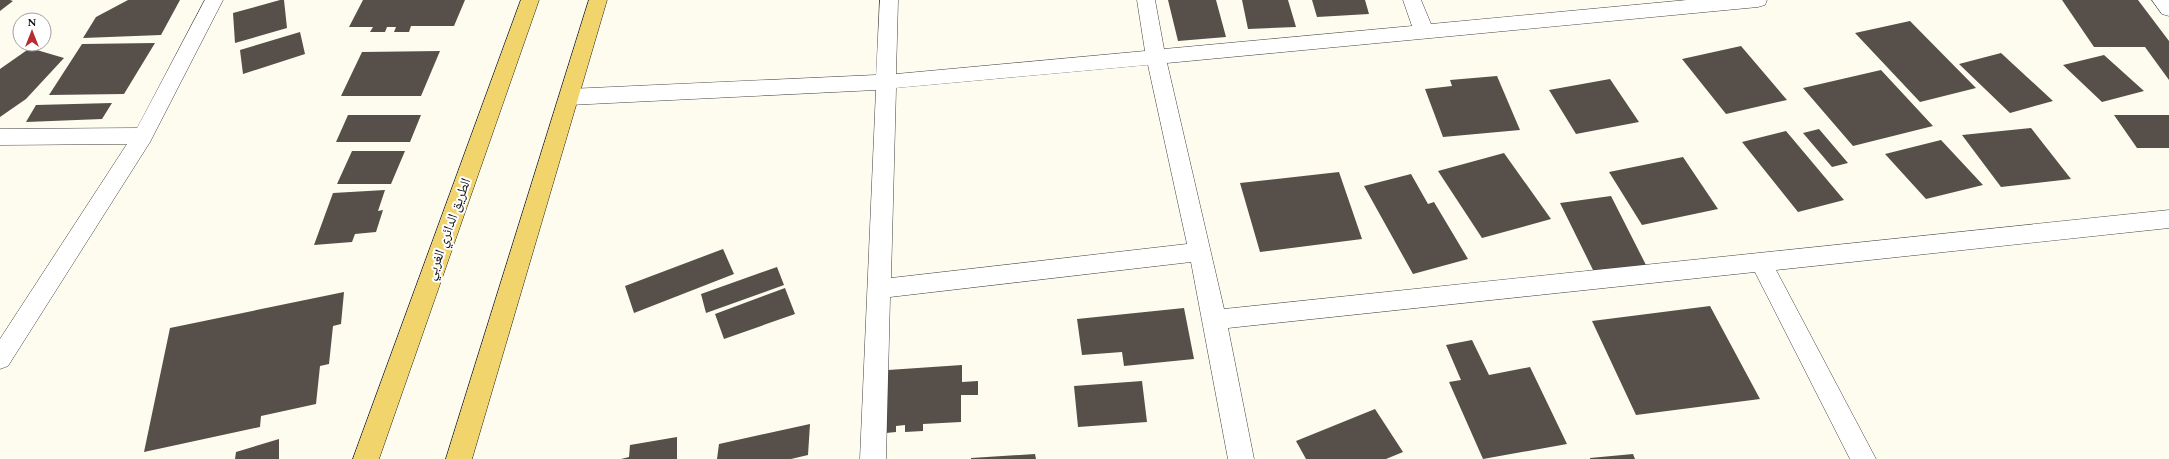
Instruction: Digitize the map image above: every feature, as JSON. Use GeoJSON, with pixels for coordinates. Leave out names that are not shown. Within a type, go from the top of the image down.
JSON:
{"type":"FeatureCollection","features":[{"type":"Feature","properties":{"kind":"main road","name":"الطريق الدائري الغربي"},"geometry":{"type":"LineString","coordinates":[[366,459],[530,0]]}},
{"type":"Feature","properties":{"kind":"main road"},"geometry":{"type":"LineString","coordinates":[[459,459],[598,0]]}},
{"type":"Feature","properties":{"kind":"street"},"geometry":{"type":"LineString","coordinates":[[0,359],[144,136],[214,0]]}},
{"type":"Feature","properties":{"kind":"street"},"geometry":{"type":"LineString","coordinates":[[873,459],[889,0]]}},
{"type":"Feature","properties":{"kind":"street"},"geometry":{"type":"LineString","coordinates":[[1146,0],[1156,57],[1215,320],[1241,459]]}},
{"type":"Feature","properties":{"kind":"street"},"geometry":{"type":"LineString","coordinates":[[1412,0],[1424,32]]}},
{"type":"Feature","properties":{"kind":"street"},"geometry":{"type":"LineString","coordinates":[[569,97],[886,82],[1424,32],[1652,5],[1758,0]]}},
{"type":"Feature","properties":{"kind":"street"},"geometry":{"type":"LineString","coordinates":[[2161,0],[2169,9]]}},
{"type":"Feature","properties":{"kind":"street"},"geometry":{"type":"LineString","coordinates":[[0,137],[144,136]]}},
{"type":"Feature","properties":{"kind":"street"},"geometry":{"type":"LineString","coordinates":[[1215,320],[2169,219]]}},
{"type":"Feature","properties":{"kind":"street"},"geometry":{"type":"LineString","coordinates":[[879,289],[1200,252]]}},
{"type":"Feature","properties":{"kind":"street"},"geometry":{"type":"LineString","coordinates":[[1761,262],[1863,459]]}},
{"type":"Feature","properties":{"kind":"building"},"geometry":{"type":"Polygon","coordinates":[[[0,0],[10,0],[13,1],[0,11],[0,0]]]}},
{"type":"Feature","properties":{"kind":"building"},"geometry":{"type":"Polygon","coordinates":[[[128,0],[180,0],[161,35],[83,38],[96,17],[128,0]]]}},
{"type":"Feature","properties":{"kind":"building"},"geometry":{"type":"Polygon","coordinates":[[[284,0],[287,28],[235,43],[233,13],[284,0]]]}},
{"type":"Feature","properties":{"kind":"building"},"geometry":{"type":"Polygon","coordinates":[[[363,0],[465,0],[454,26],[411,26],[409,32],[394,32],[396,27],[387,27],[385,32],[370,32],[373,27],[349,27],[363,0]]]}},
{"type":"Feature","properties":{"kind":"building"},"geometry":{"type":"Polygon","coordinates":[[[1168,0],[1216,0],[1226,37],[1178,41],[1168,0]]]}},
{"type":"Feature","properties":{"kind":"building"},"geometry":{"type":"Polygon","coordinates":[[[1242,0],[1288,0],[1296,27],[1248,29],[1242,0]]]}},
{"type":"Feature","properties":{"kind":"building"},"geometry":{"type":"Polygon","coordinates":[[[1312,0],[1365,0],[1369,14],[1317,17],[1312,0]]]}},
{"type":"Feature","properties":{"kind":"building"},"geometry":{"type":"Polygon","coordinates":[[[2062,0],[2138,0],[2169,41],[2169,80],[2145,47],[2094,47],[2062,0]]]}},
{"type":"Feature","properties":{"kind":"building"},"geometry":{"type":"Polygon","coordinates":[[[1910,21],[1976,88],[1920,102],[1855,33],[1910,21]]]}},
{"type":"Feature","properties":{"kind":"building"},"geometry":{"type":"Polygon","coordinates":[[[300,32],[305,54],[243,74],[240,50],[300,32]]]}},
{"type":"Feature","properties":{"kind":"building"},"geometry":{"type":"Polygon","coordinates":[[[155,43],[124,94],[49,95],[82,44],[155,43]]]}},
{"type":"Feature","properties":{"kind":"building"},"geometry":{"type":"Polygon","coordinates":[[[1741,46],[1787,100],[1726,114],[1682,59],[1741,46]]]}},
{"type":"Feature","properties":{"kind":"building"},"geometry":{"type":"Polygon","coordinates":[[[440,51],[421,96],[341,96],[362,52],[440,51]]]}},
{"type":"Feature","properties":{"kind":"building"},"geometry":{"type":"Polygon","coordinates":[[[24,52],[44,52],[64,58],[26,99],[0,117],[0,69],[24,52]]]}},
{"type":"Feature","properties":{"kind":"building"},"geometry":{"type":"Polygon","coordinates":[[[2001,53],[2053,101],[2010,113],[1959,64],[2001,53]]]}},
{"type":"Feature","properties":{"kind":"building"},"geometry":{"type":"Polygon","coordinates":[[[2104,55],[2144,91],[2102,102],[2063,65],[2104,55]]]}},
{"type":"Feature","properties":{"kind":"building"},"geometry":{"type":"Polygon","coordinates":[[[1881,70],[1933,126],[1853,146],[1803,88],[1881,70]]]}},
{"type":"Feature","properties":{"kind":"building"},"geometry":{"type":"Polygon","coordinates":[[[1497,76],[1520,130],[1443,137],[1425,89],[1452,86],[1450,80],[1497,76]]]}},
{"type":"Feature","properties":{"kind":"building"},"geometry":{"type":"Polygon","coordinates":[[[1610,79],[1639,122],[1576,134],[1549,90],[1610,79]]]}},
{"type":"Feature","properties":{"kind":"building"},"geometry":{"type":"Polygon","coordinates":[[[112,103],[102,119],[26,122],[36,105],[112,103]]]}},
{"type":"Feature","properties":{"kind":"building"},"geometry":{"type":"Polygon","coordinates":[[[348,115],[421,115],[410,142],[336,142],[348,115]]]}},
{"type":"Feature","properties":{"kind":"building"},"geometry":{"type":"Polygon","coordinates":[[[2114,115],[2169,115],[2169,148],[2137,148],[2114,115]]]}},
{"type":"Feature","properties":{"kind":"building"},"geometry":{"type":"Polygon","coordinates":[[[2031,128],[2071,179],[2001,187],[1962,135],[2031,128]]]}},
{"type":"Feature","properties":{"kind":"building"},"geometry":{"type":"Polygon","coordinates":[[[1819,129],[1848,163],[1832,167],[1803,133],[1819,129]]]}},
{"type":"Feature","properties":{"kind":"building"},"geometry":{"type":"Polygon","coordinates":[[[1786,131],[1844,200],[1798,212],[1742,142],[1786,131]]]}},
{"type":"Feature","properties":{"kind":"building"},"geometry":{"type":"Polygon","coordinates":[[[1941,140],[1983,185],[1926,199],[1885,154],[1941,140]]]}},
{"type":"Feature","properties":{"kind":"building"},"geometry":{"type":"Polygon","coordinates":[[[352,151],[405,151],[391,184],[337,184],[352,151]]]}},
{"type":"Feature","properties":{"kind":"building"},"geometry":{"type":"Polygon","coordinates":[[[1504,153],[1551,219],[1482,238],[1438,171],[1504,153]]]}},
{"type":"Feature","properties":{"kind":"building"},"geometry":{"type":"Polygon","coordinates":[[[1683,157],[1718,209],[1642,225],[1609,172],[1683,157]]]}},
{"type":"Feature","properties":{"kind":"building"},"geometry":{"type":"Polygon","coordinates":[[[1339,172],[1362,239],[1260,252],[1240,183],[1339,172]]]}},
{"type":"Feature","properties":{"kind":"building"},"geometry":{"type":"Polygon","coordinates":[[[1411,174],[1428,204],[1434,202],[1468,259],[1413,274],[1364,186],[1411,174]]]}},
{"type":"Feature","properties":{"kind":"building"},"geometry":{"type":"Polygon","coordinates":[[[385,190],[378,211],[383,210],[376,232],[355,234],[352,242],[314,245],[333,193],[385,190]]]}},
{"type":"Feature","properties":{"kind":"building"},"geometry":{"type":"Polygon","coordinates":[[[1611,196],[1646,265],[1594,272],[1560,203],[1611,196]]]}},
{"type":"Feature","properties":{"kind":"building"},"geometry":{"type":"Polygon","coordinates":[[[723,249],[734,274],[634,313],[625,286],[723,249]]]}},
{"type":"Feature","properties":{"kind":"building"},"geometry":{"type":"Polygon","coordinates":[[[777,267],[784,285],[706,313],[701,294],[777,267]]]}},
{"type":"Feature","properties":{"kind":"building"},"geometry":{"type":"Polygon","coordinates":[[[785,288],[795,314],[724,339],[715,314],[785,288]]]}},
{"type":"Feature","properties":{"kind":"building"},"geometry":{"type":"Polygon","coordinates":[[[344,292],[341,324],[333,326],[329,364],[320,366],[316,404],[261,416],[260,427],[144,452],[170,328],[344,292]]]}},
{"type":"Feature","properties":{"kind":"building"},"geometry":{"type":"Polygon","coordinates":[[[1710,306],[1760,399],[1636,415],[1592,321],[1710,306]]]}},
{"type":"Feature","properties":{"kind":"building"},"geometry":{"type":"Polygon","coordinates":[[[1184,308],[1194,359],[1124,366],[1122,352],[1082,355],[1077,319],[1184,308]]]}},
{"type":"Feature","properties":{"kind":"building"},"geometry":{"type":"Polygon","coordinates":[[[1472,340],[1489,375],[1530,367],[1567,444],[1483,459],[1449,382],[1461,380],[1446,345],[1472,340]]]}},
{"type":"Feature","properties":{"kind":"building"},"geometry":{"type":"Polygon","coordinates":[[[962,365],[962,382],[978,381],[978,395],[961,395],[961,422],[923,424],[923,431],[905,432],[905,425],[896,426],[896,432],[886,433],[888,370],[962,365]]]}},
{"type":"Feature","properties":{"kind":"building"},"geometry":{"type":"Polygon","coordinates":[[[1142,381],[1147,422],[1078,427],[1074,386],[1142,381]]]}},
{"type":"Feature","properties":{"kind":"building"},"geometry":{"type":"Polygon","coordinates":[[[1375,409],[1403,452],[1386,459],[1306,459],[1296,441],[1375,409]]]}},
{"type":"Feature","properties":{"kind":"building"},"geometry":{"type":"Polygon","coordinates":[[[810,424],[808,455],[791,459],[717,459],[719,444],[810,424]]]}},
{"type":"Feature","properties":{"kind":"building"},"geometry":{"type":"Polygon","coordinates":[[[677,437],[677,459],[621,459],[629,457],[630,445],[677,437]]]}},
{"type":"Feature","properties":{"kind":"building"},"geometry":{"type":"Polygon","coordinates":[[[279,439],[279,459],[235,459],[236,452],[279,439]]]}},
{"type":"Feature","properties":{"kind":"building"},"geometry":{"type":"Polygon","coordinates":[[[1035,454],[1036,459],[971,459],[971,458],[1035,454]]]}},
{"type":"Feature","properties":{"kind":"building"},"geometry":{"type":"Polygon","coordinates":[[[1633,454],[1635,459],[1590,459],[1590,458],[1633,454]]]}}]}
